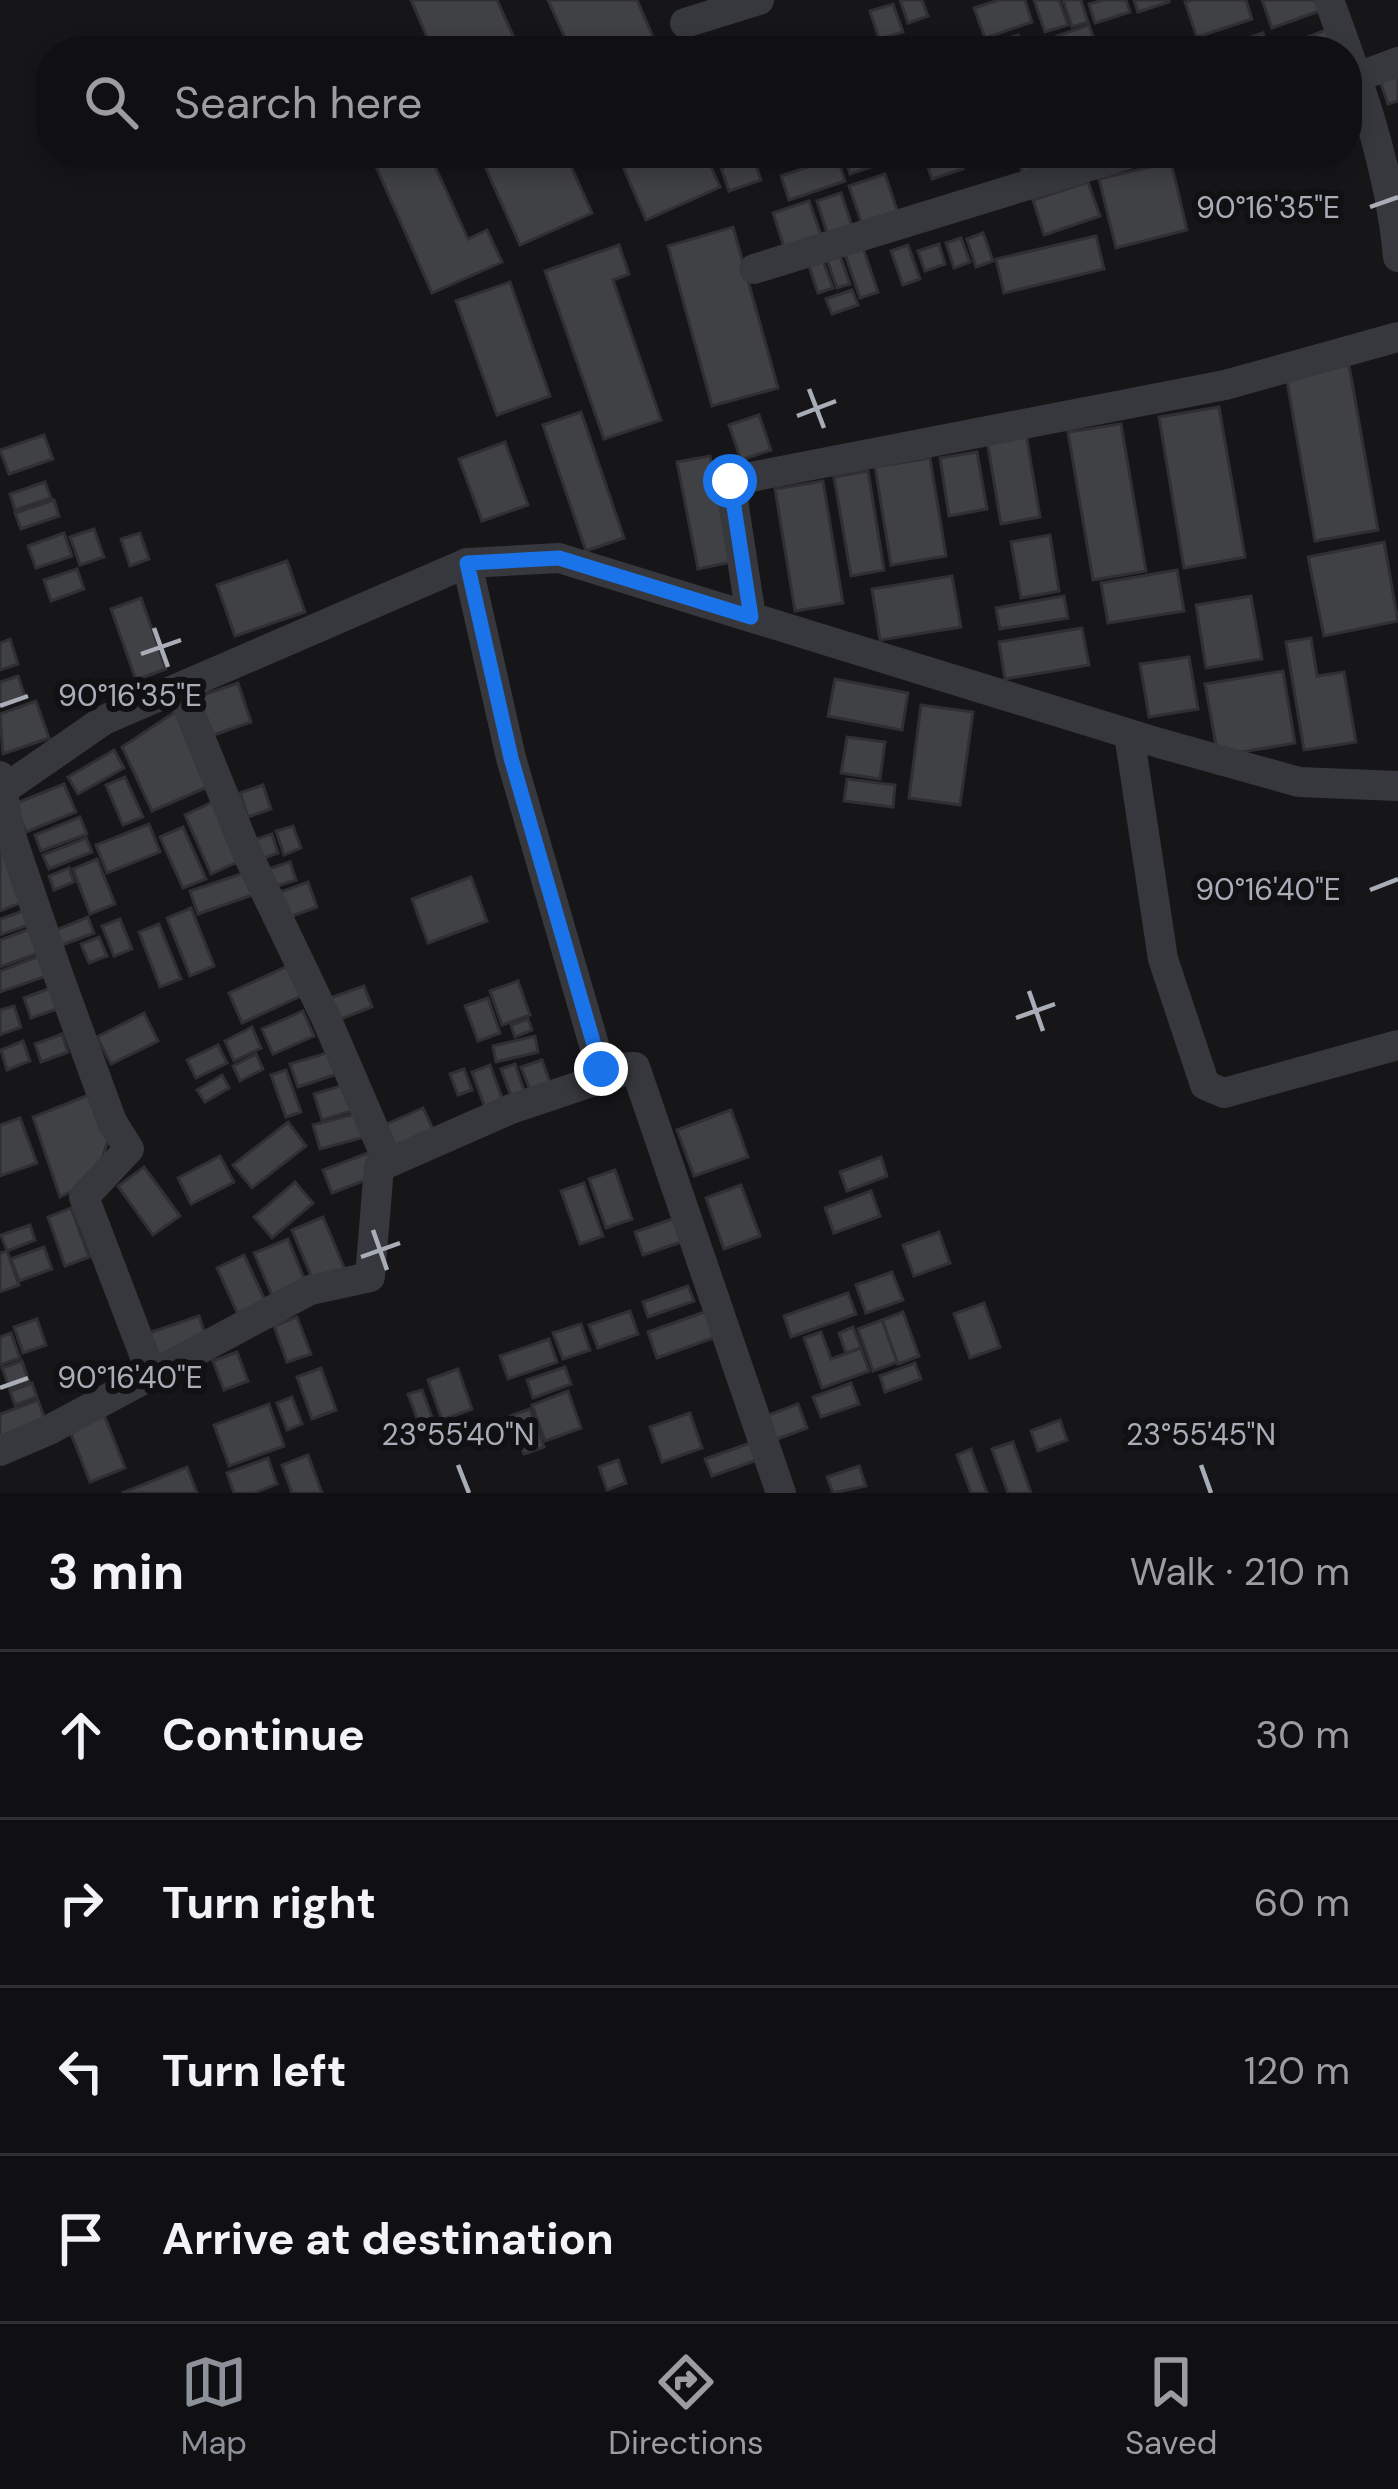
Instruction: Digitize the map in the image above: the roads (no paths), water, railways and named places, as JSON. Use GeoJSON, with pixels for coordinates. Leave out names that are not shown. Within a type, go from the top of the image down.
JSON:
{"type":"FeatureCollection","features":[{"type":"Feature","properties":{"kind":"street"},"geometry":{"type":"LineString","coordinates":[[685,23],[759,0]]}},
{"type":"Feature","properties":{"kind":"street"},"geometry":{"type":"LineString","coordinates":[[1329,0],[1343,36]]}},
{"type":"Feature","properties":{"kind":"street"},"geometry":{"type":"LineString","coordinates":[[1362,76],[1398,62]]}},
{"type":"Feature","properties":{"kind":"street"},"geometry":{"type":"LineString","coordinates":[[1362,134],[1393,195],[1398,257]]}},
{"type":"Feature","properties":{"kind":"street"},"geometry":{"type":"LineString","coordinates":[[754,269],[1083,168]]}},
{"type":"Feature","properties":{"kind":"street"},"geometry":{"type":"LineString","coordinates":[[751,617],[730,481],[1226,385],[1398,337]]}},
{"type":"Feature","properties":{"kind":"street"},"geometry":{"type":"LineString","coordinates":[[152,1375],[84,1197],[129,1149],[112,1122],[46,941],[10,833],[1,785],[104,720],[467,563],[559,558],[1299,782],[1398,786]]}},
{"type":"Feature","properties":{"kind":"street"},"geometry":{"type":"LineString","coordinates":[[467,563],[511,758],[601,1069],[635,1067]]}},
{"type":"Feature","properties":{"kind":"street"},"geometry":{"type":"LineString","coordinates":[[180,688],[247,853],[388,1162]]}},
{"type":"Feature","properties":{"kind":"street"},"geometry":{"type":"LineString","coordinates":[[1129,734],[1163,959],[1205,1085],[1224,1093],[1398,1046]]}},
{"type":"Feature","properties":{"kind":"street"},"geometry":{"type":"LineString","coordinates":[[0,1450],[49,1430],[310,1290],[370,1277],[379,1167],[511,1108],[635,1067]]}},
{"type":"Feature","properties":{"kind":"street"},"geometry":{"type":"LineString","coordinates":[[635,1067],[781,1493]]}}]}
